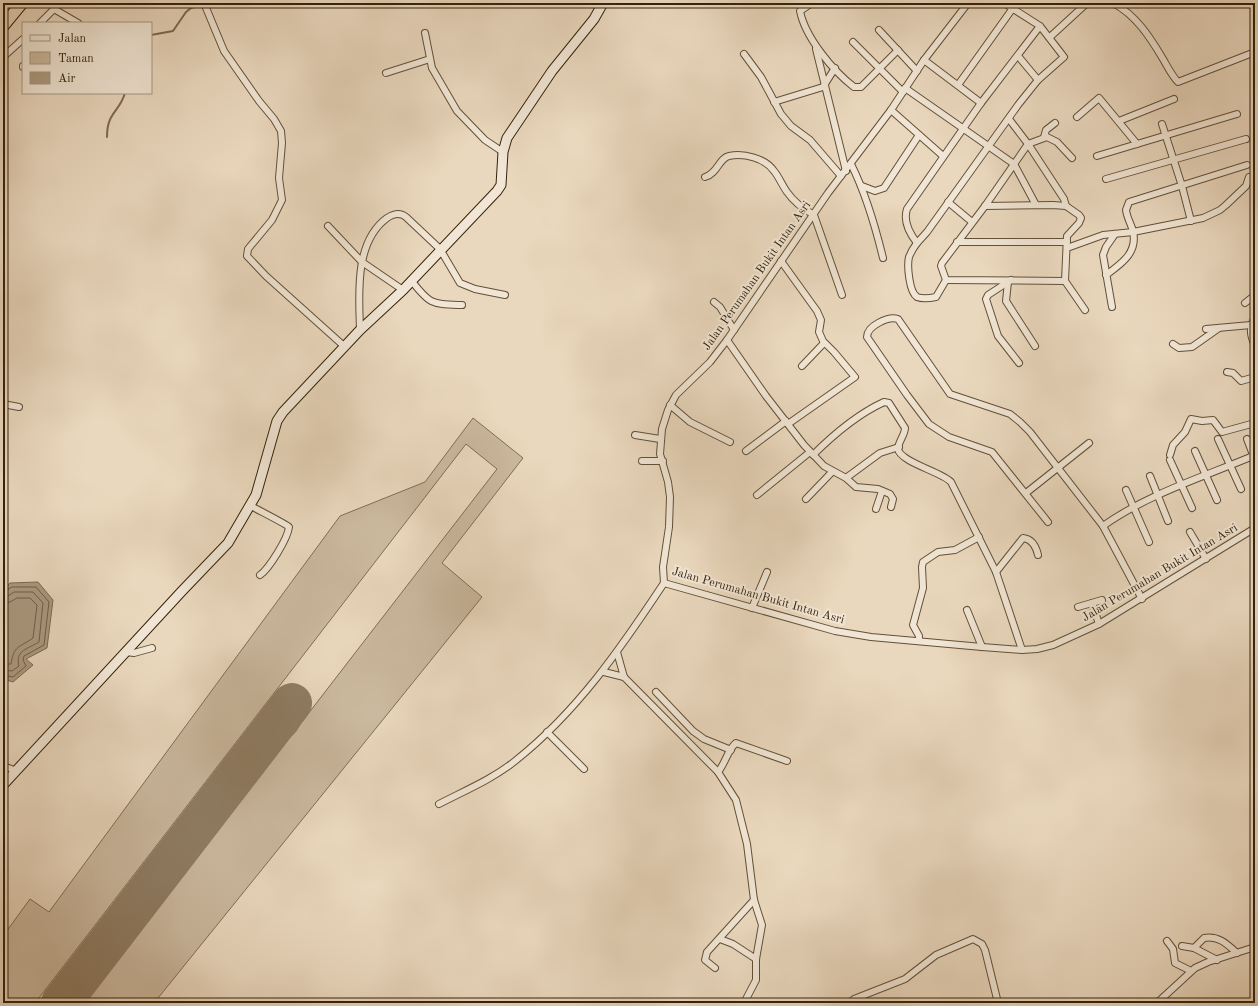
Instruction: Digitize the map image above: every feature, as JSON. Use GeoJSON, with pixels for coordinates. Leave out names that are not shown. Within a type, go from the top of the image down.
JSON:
{"type":"FeatureCollection","features":[{"type":"Feature","properties":{"kind":"highway"},"geometry":{"type":"LineString","coordinates":[[4,13],[14,3]]}},
{"type":"Feature","properties":{"kind":"highway"},"geometry":{"type":"LineString","coordinates":[[3,26],[22,3]]}},
{"type":"Feature","properties":{"kind":"street"},"geometry":{"type":"LineString","coordinates":[[41,22],[60,3]]}},
{"type":"Feature","properties":{"kind":"street"},"geometry":{"type":"LineString","coordinates":[[3,785],[228,543],[251,506],[256,495],[277,421],[283,412],[360,330],[403,290],[440,249],[497,191],[501,184],[502,152],[507,138],[552,71],[594,19],[603,3]]}},
{"type":"Feature","properties":{"kind":"street"},"geometry":{"type":"LineString","coordinates":[[812,3],[800,11],[807,31],[815,44],[851,85],[858,88],[878,67],[898,50]]}},
{"type":"Feature","properties":{"kind":"street","name":"Jalan Perumahan Bukit Intan Asri"},"geometry":{"type":"LineString","coordinates":[[968,3],[924,60],[891,110],[841,176],[727,340],[702,370],[676,395],[670,405],[663,422],[660,440],[662,461],[668,482],[670,497],[669,527],[663,572],[664,583],[835,631],[919,641],[1022,650],[1053,645],[1099,624],[1142,599],[1255,528]]}},
{"type":"Feature","properties":{"kind":"street"},"geometry":{"type":"LineString","coordinates":[[1004,3],[1040,26],[1064,57],[1038,80],[917,243],[911,253],[908,265],[909,280],[915,295],[922,298],[936,297],[946,280],[941,264],[985,206],[1028,144],[1044,137],[1057,142],[1072,158]]}},
{"type":"Feature","properties":{"kind":"street"},"geometry":{"type":"LineString","coordinates":[[1050,37],[1087,3]]}},
{"type":"Feature","properties":{"kind":"street"},"geometry":{"type":"LineString","coordinates":[[1113,3],[1121,7],[1136,21],[1152,40],[1178,82],[1255,52]]}},
{"type":"Feature","properties":{"kind":"street"},"geometry":{"type":"LineString","coordinates":[[206,6],[211,24],[224,51],[259,101],[274,119],[281,131],[282,143],[279,178],[282,200],[272,220],[248,249],[247,256],[266,276],[345,347]]}},
{"type":"Feature","properties":{"kind":"street"},"geometry":{"type":"LineString","coordinates":[[958,85],[1013,8]]}},
{"type":"Feature","properties":{"kind":"street"},"geometry":{"type":"LineString","coordinates":[[54,9],[76,22]]}},
{"type":"Feature","properties":{"kind":"street"},"geometry":{"type":"LineString","coordinates":[[917,243],[910,232],[906,213],[962,129],[1040,26]]}},
{"type":"Feature","properties":{"kind":"street"},"geometry":{"type":"LineString","coordinates":[[879,30],[917,70]]}},
{"type":"Feature","properties":{"kind":"street"},"geometry":{"type":"LineString","coordinates":[[425,33],[432,68],[457,111],[485,140],[502,152]]}},
{"type":"Feature","properties":{"kind":"street"},"geometry":{"type":"LineString","coordinates":[[3,57],[22,42]]}},
{"type":"Feature","properties":{"kind":"street"},"geometry":{"type":"LineString","coordinates":[[853,42],[904,90],[1014,164],[1036,206]]}},
{"type":"Feature","properties":{"kind":"street"},"geometry":{"type":"LineString","coordinates":[[815,44],[846,171]]}},
{"type":"Feature","properties":{"kind":"street"},"geometry":{"type":"LineString","coordinates":[[744,54],[761,77],[785,119],[810,140],[841,176]]}},
{"type":"Feature","properties":{"kind":"street"},"geometry":{"type":"LineString","coordinates":[[1018,56],[1038,80]]}},
{"type":"Feature","properties":{"kind":"street"},"geometry":{"type":"LineString","coordinates":[[386,73],[430,59]]}},
{"type":"Feature","properties":{"kind":"street"},"geometry":{"type":"LineString","coordinates":[[924,60],[981,103]]}},
{"type":"Feature","properties":{"kind":"street"},"geometry":{"type":"LineString","coordinates":[[774,102],[821,88],[835,68]]}},
{"type":"Feature","properties":{"kind":"street"},"geometry":{"type":"LineString","coordinates":[[1077,117],[1100,98],[1138,144]]}},
{"type":"Feature","properties":{"kind":"street"},"geometry":{"type":"LineString","coordinates":[[1119,121],[1174,99]]}},
{"type":"Feature","properties":{"kind":"street"},"geometry":{"type":"LineString","coordinates":[[891,110],[943,156]]}},
{"type":"Feature","properties":{"kind":"street"},"geometry":{"type":"LineString","coordinates":[[1097,156],[1237,114]]}},
{"type":"Feature","properties":{"kind":"street"},"geometry":{"type":"LineString","coordinates":[[1009,119],[1028,144],[1064,199],[1066,206]]}},
{"type":"Feature","properties":{"kind":"street"},"geometry":{"type":"LineString","coordinates":[[1044,137],[1046,130],[1055,123]]}},
{"type":"Feature","properties":{"kind":"street"},"geometry":{"type":"LineString","coordinates":[[1162,124],[1182,186],[1191,221]]}},
{"type":"Feature","properties":{"kind":"street"},"geometry":{"type":"LineString","coordinates":[[862,186],[875,191],[884,188],[919,135]]}},
{"type":"Feature","properties":{"kind":"street"},"geometry":{"type":"LineString","coordinates":[[1106,179],[1174,161],[1246,139]]}},
{"type":"Feature","properties":{"kind":"street"},"geometry":{"type":"LineString","coordinates":[[705,177],[715,172],[721,161],[727,157],[744,156],[756,159],[769,165],[792,198],[805,210],[814,215],[842,295]]}},
{"type":"Feature","properties":{"kind":"street"},"geometry":{"type":"LineString","coordinates":[[851,164],[862,186],[876,227],[883,258]]}},
{"type":"Feature","properties":{"kind":"street"},"geometry":{"type":"LineString","coordinates":[[1106,275],[1124,262],[1129,256],[1133,232],[1126,210],[1129,202],[1247,165]]}},
{"type":"Feature","properties":{"kind":"street"},"geometry":{"type":"LineString","coordinates":[[957,242],[1067,245],[1104,236],[1191,221],[1220,210],[1246,186],[1249,178],[1255,178]]}},
{"type":"Feature","properties":{"kind":"street"},"geometry":{"type":"LineString","coordinates":[[948,202],[972,222]]}},
{"type":"Feature","properties":{"kind":"street"},"geometry":{"type":"LineString","coordinates":[[985,206],[1066,206],[1079,215],[1079,222],[1068,233],[1065,281],[1085,310]]}},
{"type":"Feature","properties":{"kind":"street"},"geometry":{"type":"LineString","coordinates":[[360,330],[358,294],[362,262],[366,247],[375,230],[389,217],[398,214],[411,221],[440,249],[456,279],[463,285],[505,295]]}},
{"type":"Feature","properties":{"kind":"street"},"geometry":{"type":"LineString","coordinates":[[328,226],[362,262],[403,290]]}},
{"type":"Feature","properties":{"kind":"street"},"geometry":{"type":"LineString","coordinates":[[1112,307],[1106,275],[1104,251],[1115,234]]}},
{"type":"Feature","properties":{"kind":"street"},"geometry":{"type":"LineString","coordinates":[[746,451],[855,377],[834,352],[824,343],[820,336],[821,320],[817,311],[781,261]]}},
{"type":"Feature","properties":{"kind":"street"},"geometry":{"type":"LineString","coordinates":[[411,280],[423,296],[430,302],[462,305]]}},
{"type":"Feature","properties":{"kind":"street"},"geometry":{"type":"LineString","coordinates":[[946,280],[1065,281]]}},
{"type":"Feature","properties":{"kind":"street"},"geometry":{"type":"LineString","coordinates":[[1010,281],[1006,301],[1035,346]]}},
{"type":"Feature","properties":{"kind":"street"},"geometry":{"type":"LineString","coordinates":[[1010,281],[987,296],[986,301],[998,338],[1019,363]]}},
{"type":"Feature","properties":{"kind":"street"},"geometry":{"type":"LineString","coordinates":[[1245,303],[1255,294]]}},
{"type":"Feature","properties":{"kind":"street"},"geometry":{"type":"LineString","coordinates":[[714,302],[720,307],[734,330]]}},
{"type":"Feature","properties":{"kind":"street"},"geometry":{"type":"LineString","coordinates":[[1255,317],[1250,331],[1255,346]]}},
{"type":"Feature","properties":{"kind":"street"},"geometry":{"type":"LineString","coordinates":[[1048,522],[992,452],[949,437],[929,424],[867,337],[867,334],[872,327],[892,319],[898,319],[948,393],[1016,418],[1059,467],[1103,526],[1142,599]]}},
{"type":"Feature","properties":{"kind":"street"},"geometry":{"type":"LineString","coordinates":[[1206,329],[1251,325]]}},
{"type":"Feature","properties":{"kind":"street"},"geometry":{"type":"LineString","coordinates":[[1173,344],[1179,348],[1192,347],[1219,328]]}},
{"type":"Feature","properties":{"kind":"street"},"geometry":{"type":"LineString","coordinates":[[727,340],[787,422],[812,453],[832,472],[846,478],[857,488],[874,488],[893,497],[891,507]]}},
{"type":"Feature","properties":{"kind":"street"},"geometry":{"type":"LineString","coordinates":[[802,366],[824,343]]}},
{"type":"Feature","properties":{"kind":"street"},"geometry":{"type":"LineString","coordinates":[[1227,372],[1233,373],[1242,381],[1255,377]]}},
{"type":"Feature","properties":{"kind":"street"},"geometry":{"type":"LineString","coordinates":[[757,495],[868,410],[884,402],[889,403],[905,426],[905,431],[898,447],[901,454],[928,470],[943,475],[951,482],[996,572],[1022,650]]}},
{"type":"Feature","properties":{"kind":"street"},"geometry":{"type":"LineString","coordinates":[[3,404],[20,407]]}},
{"type":"Feature","properties":{"kind":"street"},"geometry":{"type":"LineString","coordinates":[[670,405],[690,422],[730,442]]}},
{"type":"Feature","properties":{"kind":"street"},"geometry":{"type":"LineString","coordinates":[[1192,508],[1170,457],[1173,445],[1184,432],[1191,419],[1202,421],[1213,420],[1222,432],[1255,423]]}},
{"type":"Feature","properties":{"kind":"street"},"geometry":{"type":"LineString","coordinates":[[635,435],[660,440]]}},
{"type":"Feature","properties":{"kind":"street"},"geometry":{"type":"LineString","coordinates":[[1218,439],[1229,466],[1241,489]]}},
{"type":"Feature","properties":{"kind":"street"},"geometry":{"type":"LineString","coordinates":[[1103,526],[1133,507],[1157,496],[1229,466],[1254,458],[1247,439]]}},
{"type":"Feature","properties":{"kind":"street"},"geometry":{"type":"LineString","coordinates":[[1026,493],[1089,443]]}},
{"type":"Feature","properties":{"kind":"street"},"geometry":{"type":"LineString","coordinates":[[846,478],[880,453],[898,447]]}},
{"type":"Feature","properties":{"kind":"street"},"geometry":{"type":"LineString","coordinates":[[1195,451],[1217,500]]}},
{"type":"Feature","properties":{"kind":"street"},"geometry":{"type":"LineString","coordinates":[[642,461],[662,461]]}},
{"type":"Feature","properties":{"kind":"street"},"geometry":{"type":"LineString","coordinates":[[806,499],[832,472]]}},
{"type":"Feature","properties":{"kind":"street"},"geometry":{"type":"LineString","coordinates":[[1150,476],[1168,521]]}},
{"type":"Feature","properties":{"kind":"street"},"geometry":{"type":"LineString","coordinates":[[1126,490],[1149,542]]}},
{"type":"Feature","properties":{"kind":"street"},"geometry":{"type":"LineString","coordinates":[[876,509],[882,491]]}},
{"type":"Feature","properties":{"kind":"street"},"geometry":{"type":"LineString","coordinates":[[251,506],[289,527],[267,569],[260,575]]}},
{"type":"Feature","properties":{"kind":"street"},"geometry":{"type":"LineString","coordinates":[[1190,532],[1206,559]]}},
{"type":"Feature","properties":{"kind":"street"},"geometry":{"type":"LineString","coordinates":[[919,641],[919,636],[913,625],[923,588],[923,562],[938,552],[955,550],[979,537]]}},
{"type":"Feature","properties":{"kind":"street"},"geometry":{"type":"LineString","coordinates":[[996,572],[1023,538],[1029,539],[1033,543],[1038,555]]}},
{"type":"Feature","properties":{"kind":"street"},"geometry":{"type":"LineString","coordinates":[[752,608],[767,572]]}},
{"type":"Feature","properties":{"kind":"street"},"geometry":{"type":"LineString","coordinates":[[439,804],[514,762],[547,732],[604,672],[664,583]]}},
{"type":"Feature","properties":{"kind":"street"},"geometry":{"type":"LineString","coordinates":[[1078,607],[1102,600]]}},
{"type":"Feature","properties":{"kind":"street"},"geometry":{"type":"LineString","coordinates":[[1092,603],[1099,624]]}},
{"type":"Feature","properties":{"kind":"street"},"geometry":{"type":"LineString","coordinates":[[967,610],[982,647]]}},
{"type":"Feature","properties":{"kind":"street"},"geometry":{"type":"LineString","coordinates":[[126,652],[134,653],[152,648]]}},
{"type":"Feature","properties":{"kind":"street"},"geometry":{"type":"LineString","coordinates":[[617,652],[624,677],[718,772],[736,800],[747,844],[754,900],[762,925],[756,959],[757,976],[754,985],[744,1003]]}},
{"type":"Feature","properties":{"kind":"street"},"geometry":{"type":"LineString","coordinates":[[604,672],[624,677]]}},
{"type":"Feature","properties":{"kind":"street"},"geometry":{"type":"LineString","coordinates":[[656,692],[684,723],[704,739],[731,750]]}},
{"type":"Feature","properties":{"kind":"street"},"geometry":{"type":"LineString","coordinates":[[677,730],[684,723]]}},
{"type":"Feature","properties":{"kind":"street"},"geometry":{"type":"LineString","coordinates":[[547,732],[584,769]]}},
{"type":"Feature","properties":{"kind":"street"},"geometry":{"type":"LineString","coordinates":[[718,772],[725,763],[734,744],[740,743],[787,761]]}},
{"type":"Feature","properties":{"kind":"street"},"geometry":{"type":"LineString","coordinates":[[3,766],[17,771]]}},
{"type":"Feature","properties":{"kind":"street"},"geometry":{"type":"LineString","coordinates":[[715,968],[707,962],[705,956],[754,900]]}},
{"type":"Feature","properties":{"kind":"street"},"geometry":{"type":"LineString","coordinates":[[1194,948],[1202,939],[1214,937],[1236,953]]}},
{"type":"Feature","properties":{"kind":"street"},"geometry":{"type":"LineString","coordinates":[[720,939],[733,944],[756,959]]}},
{"type":"Feature","properties":{"kind":"street"},"geometry":{"type":"LineString","coordinates":[[849,1003],[854,999],[905,979],[936,955],[973,940],[982,944],[985,950],[998,1003]]}},
{"type":"Feature","properties":{"kind":"street"},"geometry":{"type":"LineString","coordinates":[[1167,941],[1173,949],[1176,963],[1191,971]]}},
{"type":"Feature","properties":{"kind":"street"},"geometry":{"type":"LineString","coordinates":[[1182,946],[1194,948],[1217,960]]}},
{"type":"Feature","properties":{"kind":"street"},"geometry":{"type":"LineString","coordinates":[[1157,1003],[1191,971],[1200,965],[1255,948]]}},
{"type":"Feature","properties":{"kind":"green space"},"geometry":{"type":"Polygon","coordinates":[[[473,418],[523,458],[442,563],[482,597],[154,1003],[85,1003],[497,469],[466,444],[35,1003],[3,1003],[3,936],[30,899],[49,912],[340,516],[425,482],[473,418]]]}},
{"type":"Feature","properties":{"kind":"water"},"geometry":{"type":"Polygon","coordinates":[[[38,582],[53,600],[47,648],[26,659],[33,665],[13,682],[3,679],[3,590],[10,583],[38,582]]]}},
{"type":"Feature","properties":{"kind":"waterway"},"geometry":{"type":"LineString","coordinates":[[152,35],[173,31],[186,12],[191,8],[208,3]]}},
{"type":"Feature","properties":{"kind":"waterway"},"geometry":{"type":"LineString","coordinates":[[218,3],[231,7],[240,3]]}},
{"type":"Feature","properties":{"kind":"waterway"},"geometry":{"type":"LineString","coordinates":[[107,137],[111,117],[123,100],[125,94]]}},
{"type":"Feature","properties":{"kind":"taxiway"},"geometry":{"type":"LineString","coordinates":[[255,750],[274,708],[282,705],[289,707],[294,715],[290,726],[282,733],[260,744]]}},
{"type":"Feature","properties":{"kind":"runway"},"geometry":{"type":"LineString","coordinates":[[61,1003],[292,703]]}}]}
